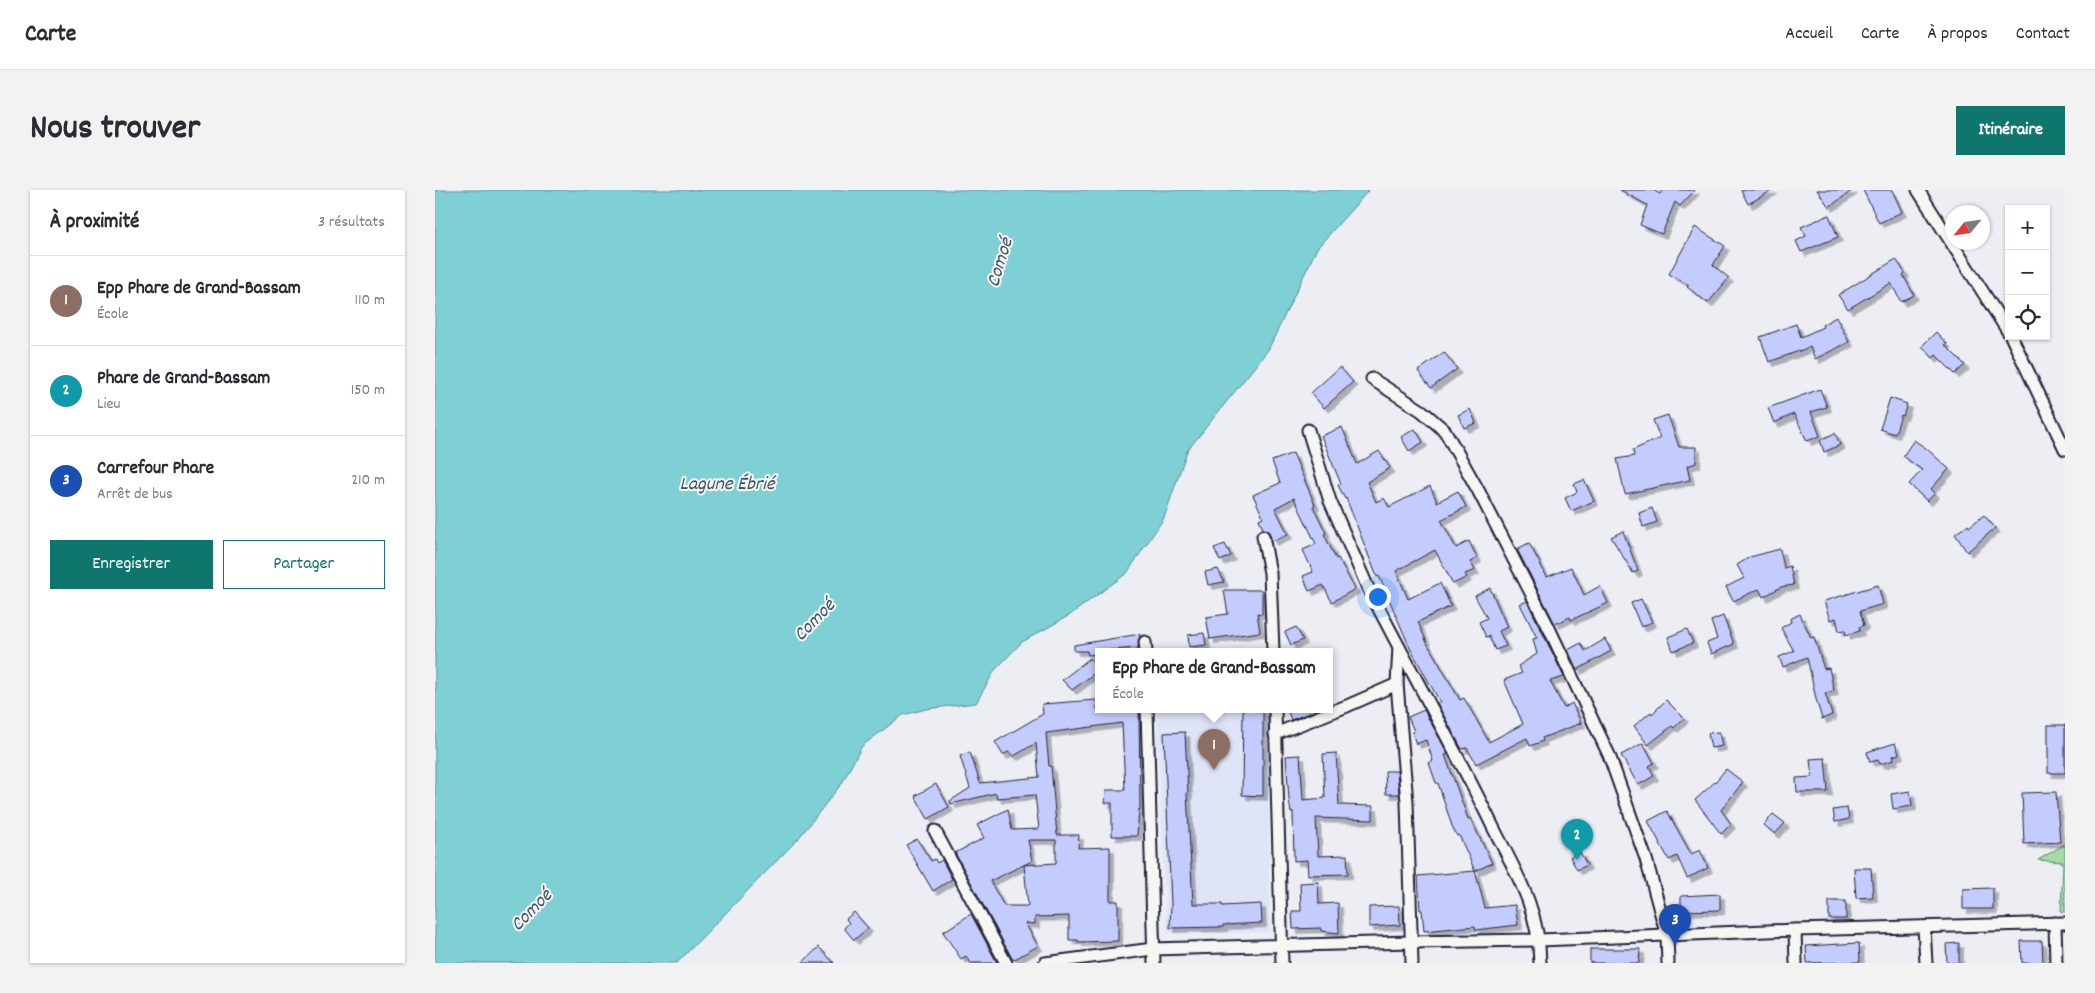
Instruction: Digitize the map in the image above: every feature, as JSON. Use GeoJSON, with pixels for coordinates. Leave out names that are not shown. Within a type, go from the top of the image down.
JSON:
{"type":"FeatureCollection","features":[{"type":"Feature","properties":{"kind":"street"},"geometry":{"type":"LineString","coordinates":[[1918,190],[2005,327]]}},
{"type":"Feature","properties":{"kind":"street"},"geometry":{"type":"LineString","coordinates":[[2012,340],[2054,430],[2065,449]]}},
{"type":"Feature","properties":{"kind":"street"},"geometry":{"type":"LineString","coordinates":[[1372,379],[1422,411],[1445,431],[1478,490],[1548,626],[1609,755],[1646,859],[1667,936],[1668,963]]}},
{"type":"Feature","properties":{"kind":"street"},"geometry":{"type":"LineString","coordinates":[[1308,430],[1330,501],[1369,588],[1470,779],[1524,888],[1535,916],[1540,940],[1540,963]]}},
{"type":"Feature","properties":{"kind":"street"},"geometry":{"type":"LineString","coordinates":[[1263,536],[1270,573],[1273,648]]}},
{"type":"Feature","properties":{"kind":"street"},"geometry":{"type":"LineString","coordinates":[[1399,647],[1397,684],[1407,802],[1412,963]]}},
{"type":"Feature","properties":{"kind":"street"},"geometry":{"type":"LineString","coordinates":[[1333,711],[1397,684]]}},
{"type":"Feature","properties":{"kind":"street"},"geometry":{"type":"LineString","coordinates":[[1147,713],[1154,963]]}},
{"type":"Feature","properties":{"kind":"street"},"geometry":{"type":"LineString","coordinates":[[1275,713],[1282,963]]}},
{"type":"Feature","properties":{"kind":"street"},"geometry":{"type":"LineString","coordinates":[[1275,734],[1329,713]]}},
{"type":"Feature","properties":{"kind":"street"},"geometry":{"type":"LineString","coordinates":[[935,832],[1006,963]]}},
{"type":"Feature","properties":{"kind":"street"},"geometry":{"type":"LineString","coordinates":[[1045,963],[1153,949],[1540,940],[1795,930],[2060,923],[2056,963]]}},
{"type":"Feature","properties":{"kind":"street"},"geometry":{"type":"LineString","coordinates":[[1924,927],[1925,963]]}},
{"type":"Feature","properties":{"kind":"street"},"geometry":{"type":"LineString","coordinates":[[1795,930],[1796,963]]}},
{"type":"Feature","properties":{"kind":"shaded area"},"geometry":{"type":"Polygon","coordinates":[[[1156,713],[1269,713],[1269,932],[1167,933],[1156,713]]]}},
{"type":"Feature","properties":{"kind":"green space"},"geometry":{"type":"Polygon","coordinates":[[[2065,844],[2065,912],[2061,912],[2063,862],[2038,860],[2065,844]]]}},
{"type":"Feature","properties":{"kind":"water","name":"Lagune Ébrié"},"geometry":{"type":"Polygon","coordinates":[[[435,190],[1369,190],[1317,248],[1268,350],[1187,451],[1164,518],[1127,573],[1070,615],[1022,642],[995,670],[976,703],[926,709],[903,715],[862,746],[842,783],[798,839],[677,963],[435,963],[435,190]]]}},
{"type":"Feature","properties":{"kind":"building"},"geometry":{"type":"Polygon","coordinates":[[[1620,190],[1653,190],[1660,194],[1662,190],[1695,190],[1680,206],[1675,202],[1662,234],[1640,225],[1647,205],[1620,190]]]}},
{"type":"Feature","properties":{"kind":"building"},"geometry":{"type":"Polygon","coordinates":[[[1741,190],[1773,190],[1748,204],[1741,190]]]}},
{"type":"Feature","properties":{"kind":"building"},"geometry":{"type":"Polygon","coordinates":[[[1817,190],[1853,190],[1829,207],[1817,190]]]}},
{"type":"Feature","properties":{"kind":"building"},"geometry":{"type":"Polygon","coordinates":[[[1863,190],[1892,190],[1902,212],[1879,223],[1863,190]]]}},
{"type":"Feature","properties":{"kind":"building"},"geometry":{"type":"Polygon","coordinates":[[[1829,215],[1838,237],[1801,252],[1796,241],[1806,236],[1801,227],[1829,215]]]}},
{"type":"Feature","properties":{"kind":"building"},"geometry":{"type":"Polygon","coordinates":[[[1695,227],[1725,246],[1713,265],[1729,278],[1708,303],[1687,287],[1689,285],[1669,274],[1695,227]]]}},
{"type":"Feature","properties":{"kind":"building"},"geometry":{"type":"Polygon","coordinates":[[[1896,259],[1905,273],[1903,275],[1914,295],[1901,302],[1891,283],[1848,309],[1838,295],[1896,259]]]}},
{"type":"Feature","properties":{"kind":"building"},"geometry":{"type":"Polygon","coordinates":[[[1836,317],[1849,342],[1815,359],[1810,347],[1769,362],[1760,337],[1796,324],[1801,337],[1823,327],[1822,325],[1836,317]]]}},
{"type":"Feature","properties":{"kind":"building"},"geometry":{"type":"Polygon","coordinates":[[[1936,332],[1947,344],[1945,345],[1965,365],[1955,374],[1936,355],[1933,358],[1922,346],[1936,332]]]}},
{"type":"Feature","properties":{"kind":"building"},"geometry":{"type":"Polygon","coordinates":[[[1444,352],[1457,369],[1431,388],[1418,371],[1444,352]]]}},
{"type":"Feature","properties":{"kind":"building"},"geometry":{"type":"Polygon","coordinates":[[[1340,367],[1353,382],[1324,408],[1311,393],[1340,367]]]}},
{"type":"Feature","properties":{"kind":"building"},"geometry":{"type":"Polygon","coordinates":[[[1820,389],[1827,407],[1811,412],[1820,436],[1807,441],[1794,414],[1774,423],[1768,408],[1820,389]]]}},
{"type":"Feature","properties":{"kind":"building"},"geometry":{"type":"Polygon","coordinates":[[[1890,398],[1907,404],[1895,434],[1880,429],[1890,398]]]}},
{"type":"Feature","properties":{"kind":"building"},"geometry":{"type":"Polygon","coordinates":[[[1470,409],[1476,423],[1464,428],[1458,415],[1470,409]]]}},
{"type":"Feature","properties":{"kind":"building"},"geometry":{"type":"Polygon","coordinates":[[[1668,415],[1679,447],[1696,447],[1696,463],[1687,466],[1690,480],[1625,494],[1617,459],[1634,456],[1633,450],[1660,438],[1653,420],[1668,415]]]}},
{"type":"Feature","properties":{"kind":"building"},"geometry":{"type":"Polygon","coordinates":[[[1342,427],[1357,464],[1379,451],[1390,468],[1367,482],[1376,502],[1384,498],[1389,507],[1430,486],[1437,502],[1458,491],[1466,507],[1441,520],[1456,548],[1469,541],[1477,558],[1470,562],[1475,570],[1465,574],[1467,577],[1453,584],[1435,550],[1396,571],[1408,599],[1440,583],[1451,606],[1418,622],[1427,643],[1460,700],[1464,698],[1489,742],[1523,724],[1504,680],[1522,673],[1518,666],[1537,654],[1533,639],[1537,638],[1520,604],[1527,601],[1564,677],[1550,681],[1564,708],[1572,703],[1581,723],[1542,738],[1543,741],[1530,746],[1527,738],[1476,764],[1467,748],[1462,749],[1437,703],[1440,702],[1410,648],[1379,576],[1377,577],[1346,498],[1338,485],[1341,484],[1321,436],[1342,427]]]}},
{"type":"Feature","properties":{"kind":"building"},"geometry":{"type":"Polygon","coordinates":[[[1415,429],[1423,442],[1409,451],[1401,437],[1415,429]]]}},
{"type":"Feature","properties":{"kind":"building"},"geometry":{"type":"Polygon","coordinates":[[[1835,433],[1840,445],[1824,452],[1820,440],[1835,433]]]}},
{"type":"Feature","properties":{"kind":"building"},"geometry":{"type":"Polygon","coordinates":[[[1914,440],[1949,469],[1931,489],[1935,493],[1927,501],[1909,484],[1922,470],[1903,456],[1914,440]]]}},
{"type":"Feature","properties":{"kind":"building"},"geometry":{"type":"Polygon","coordinates":[[[1293,453],[1315,505],[1313,506],[1326,533],[1324,534],[1336,559],[1338,558],[1355,589],[1332,602],[1323,585],[1309,591],[1303,576],[1313,572],[1303,550],[1316,544],[1294,498],[1275,508],[1288,534],[1272,541],[1269,532],[1263,529],[1259,519],[1263,517],[1253,495],[1280,483],[1272,461],[1293,453]]]}},
{"type":"Feature","properties":{"kind":"building"},"geometry":{"type":"Polygon","coordinates":[[[1584,480],[1594,501],[1571,511],[1565,498],[1577,492],[1574,484],[1584,480]]]}},
{"type":"Feature","properties":{"kind":"building"},"geometry":{"type":"Polygon","coordinates":[[[1652,508],[1657,522],[1643,527],[1639,513],[1652,508]]]}},
{"type":"Feature","properties":{"kind":"building"},"geometry":{"type":"Polygon","coordinates":[[[1984,515],[1995,528],[1967,552],[1955,534],[1968,525],[1969,527],[1984,515]]]}},
{"type":"Feature","properties":{"kind":"building"},"geometry":{"type":"Polygon","coordinates":[[[1623,531],[1638,571],[1633,573],[1611,537],[1623,531]]]}},
{"type":"Feature","properties":{"kind":"building"},"geometry":{"type":"Polygon","coordinates":[[[1529,543],[1547,577],[1571,567],[1584,595],[1600,586],[1608,603],[1571,620],[1570,617],[1555,624],[1517,549],[1529,543]]]}},
{"type":"Feature","properties":{"kind":"building"},"geometry":{"type":"Polygon","coordinates":[[[1225,544],[1231,556],[1220,561],[1214,548],[1225,544]]]}},
{"type":"Feature","properties":{"kind":"building"},"geometry":{"type":"Polygon","coordinates":[[[1780,549],[1784,568],[1790,566],[1794,585],[1781,587],[1763,597],[1759,589],[1733,601],[1726,587],[1744,578],[1737,565],[1750,557],[1780,549]]]}},
{"type":"Feature","properties":{"kind":"building"},"geometry":{"type":"Polygon","coordinates":[[[1218,569],[1224,582],[1208,585],[1205,572],[1218,569]]]}},
{"type":"Feature","properties":{"kind":"building"},"geometry":{"type":"Polygon","coordinates":[[[1878,585],[1883,604],[1860,611],[1864,625],[1859,627],[1860,631],[1846,635],[1845,630],[1839,631],[1836,618],[1830,620],[1824,601],[1878,585]]]}},
{"type":"Feature","properties":{"kind":"building"},"geometry":{"type":"Polygon","coordinates":[[[1490,588],[1507,627],[1499,631],[1506,646],[1495,650],[1489,636],[1486,637],[1479,622],[1487,618],[1475,596],[1490,588]]]}},
{"type":"Feature","properties":{"kind":"building"},"geometry":{"type":"Polygon","coordinates":[[[1224,590],[1262,590],[1262,614],[1257,613],[1260,632],[1210,639],[1206,617],[1228,614],[1224,590]]]}},
{"type":"Feature","properties":{"kind":"building"},"geometry":{"type":"Polygon","coordinates":[[[1641,599],[1652,622],[1641,627],[1631,603],[1641,599]]]}},
{"type":"Feature","properties":{"kind":"building"},"geometry":{"type":"Polygon","coordinates":[[[1800,614],[1811,638],[1814,637],[1824,669],[1829,668],[1834,691],[1825,693],[1832,715],[1822,719],[1807,657],[1783,667],[1779,657],[1794,651],[1781,628],[1791,622],[1790,619],[1800,614]]]}},
{"type":"Feature","properties":{"kind":"building"},"geometry":{"type":"Polygon","coordinates":[[[1723,616],[1734,644],[1711,654],[1707,643],[1717,639],[1711,621],[1723,616]]]}},
{"type":"Feature","properties":{"kind":"building"},"geometry":{"type":"Polygon","coordinates":[[[1296,627],[1303,640],[1291,645],[1285,632],[1296,627]]]}},
{"type":"Feature","properties":{"kind":"building"},"geometry":{"type":"Polygon","coordinates":[[[1687,629],[1693,643],[1673,651],[1668,637],[1687,629]]]}},
{"type":"Feature","properties":{"kind":"building"},"geometry":{"type":"Polygon","coordinates":[[[1204,633],[1206,645],[1189,647],[1188,635],[1204,633]]]}},
{"type":"Feature","properties":{"kind":"building"},"geometry":{"type":"Polygon","coordinates":[[[1140,634],[1138,648],[1095,648],[1095,654],[1088,655],[1087,651],[1074,651],[1074,645],[1140,634]]]}},
{"type":"Feature","properties":{"kind":"building"},"geometry":{"type":"Polygon","coordinates":[[[1605,639],[1611,651],[1577,670],[1568,650],[1581,643],[1585,651],[1605,639]]]}},
{"type":"Feature","properties":{"kind":"building"},"geometry":{"type":"Polygon","coordinates":[[[1090,658],[1095,665],[1095,673],[1072,690],[1062,680],[1090,658]]]}},
{"type":"Feature","properties":{"kind":"building"},"geometry":{"type":"Polygon","coordinates":[[[1095,700],[1095,713],[1139,713],[1140,810],[1137,836],[1112,836],[1112,803],[1105,803],[1106,790],[1125,790],[1122,723],[1046,733],[1057,835],[1079,835],[1078,848],[1110,847],[1110,901],[1118,901],[1118,941],[1078,942],[1078,940],[1069,940],[1069,916],[1035,917],[1035,924],[1025,923],[1038,946],[1013,960],[955,853],[984,838],[977,825],[1008,809],[1012,830],[1039,829],[1035,795],[997,798],[996,793],[951,804],[950,801],[970,788],[960,756],[970,752],[980,783],[1039,777],[1036,743],[1014,756],[1008,752],[1003,755],[995,742],[1043,714],[1042,704],[1095,700]],[[1028,840],[1032,861],[990,881],[1004,906],[1028,906],[1024,865],[1056,863],[1056,840],[1028,840]]]}},
{"type":"Feature","properties":{"kind":"building"},"geometry":{"type":"Polygon","coordinates":[[[1666,700],[1684,718],[1674,728],[1672,726],[1648,745],[1634,726],[1651,712],[1652,714],[1666,700]]]}},
{"type":"Feature","properties":{"kind":"building"},"geometry":{"type":"Polygon","coordinates":[[[1424,710],[1448,754],[1445,755],[1468,819],[1470,818],[1492,863],[1475,871],[1459,835],[1457,836],[1452,826],[1438,783],[1436,783],[1429,763],[1433,761],[1426,740],[1416,744],[1412,732],[1414,731],[1408,717],[1424,710]]]}},
{"type":"Feature","properties":{"kind":"building"},"geometry":{"type":"Polygon","coordinates":[[[1243,713],[1263,713],[1263,796],[1242,795],[1243,713]]]}},
{"type":"Feature","properties":{"kind":"building"},"geometry":{"type":"Polygon","coordinates":[[[1288,713],[1309,713],[1291,720],[1288,713]]]}},
{"type":"Feature","properties":{"kind":"building"},"geometry":{"type":"Polygon","coordinates":[[[2048,725],[2065,725],[2065,773],[2048,773],[2048,725]]]}},
{"type":"Feature","properties":{"kind":"building"},"geometry":{"type":"Polygon","coordinates":[[[1185,732],[1193,904],[1222,904],[1222,906],[1261,904],[1262,923],[1223,925],[1223,927],[1170,928],[1171,904],[1164,733],[1185,732]]]}},
{"type":"Feature","properties":{"kind":"building"},"geometry":{"type":"Polygon","coordinates":[[[1719,732],[1722,746],[1711,748],[1708,733],[1719,732]]]}},
{"type":"Feature","properties":{"kind":"building"},"geometry":{"type":"Polygon","coordinates":[[[1643,743],[1654,763],[1649,766],[1654,776],[1638,785],[1621,755],[1643,743]]]}},
{"type":"Feature","properties":{"kind":"building"},"geometry":{"type":"Polygon","coordinates":[[[1895,743],[1899,754],[1893,756],[1894,760],[1880,764],[1878,760],[1870,762],[1867,752],[1895,743]]]}},
{"type":"Feature","properties":{"kind":"building"},"geometry":{"type":"Polygon","coordinates":[[[1336,753],[1339,805],[1373,806],[1373,820],[1316,818],[1318,856],[1347,855],[1348,874],[1308,875],[1307,860],[1294,861],[1293,812],[1291,813],[1289,800],[1286,756],[1300,755],[1303,800],[1325,798],[1323,754],[1336,753]]]}},
{"type":"Feature","properties":{"kind":"building"},"geometry":{"type":"Polygon","coordinates":[[[1825,758],[1828,792],[1797,792],[1796,778],[1812,777],[1810,759],[1825,758]]]}},
{"type":"Feature","properties":{"kind":"building"},"geometry":{"type":"Polygon","coordinates":[[[1726,769],[1743,782],[1721,810],[1731,824],[1721,834],[1695,800],[1726,769]]]}},
{"type":"Feature","properties":{"kind":"building"},"geometry":{"type":"Polygon","coordinates":[[[1385,771],[1397,771],[1399,794],[1386,794],[1385,771]]]}},
{"type":"Feature","properties":{"kind":"building"},"geometry":{"type":"Polygon","coordinates":[[[936,784],[949,807],[928,819],[915,796],[936,784]]]}},
{"type":"Feature","properties":{"kind":"building"},"geometry":{"type":"Polygon","coordinates":[[[1910,791],[1912,806],[1893,809],[1891,794],[1910,791]]]}},
{"type":"Feature","properties":{"kind":"building"},"geometry":{"type":"Polygon","coordinates":[[[2056,792],[2060,842],[2024,844],[2022,793],[2056,792]]]}},
{"type":"Feature","properties":{"kind":"building"},"geometry":{"type":"Polygon","coordinates":[[[1847,808],[1849,819],[1835,822],[1833,810],[1847,808]]]}},
{"type":"Feature","properties":{"kind":"building"},"geometry":{"type":"Polygon","coordinates":[[[1667,811],[1691,854],[1700,850],[1708,868],[1687,878],[1677,856],[1669,860],[1648,821],[1667,811]]]}},
{"type":"Feature","properties":{"kind":"building"},"geometry":{"type":"Polygon","coordinates":[[[1773,814],[1785,823],[1775,834],[1764,825],[1773,814]]]}},
{"type":"Feature","properties":{"kind":"building"},"geometry":{"type":"Polygon","coordinates":[[[917,839],[931,861],[935,859],[937,863],[942,860],[952,879],[933,891],[906,845],[917,839]]]}},
{"type":"Feature","properties":{"kind":"building"},"geometry":{"type":"Polygon","coordinates":[[[1580,852],[1587,865],[1577,870],[1570,857],[1580,852]]]}},
{"type":"Feature","properties":{"kind":"building"},"geometry":{"type":"Polygon","coordinates":[[[1854,868],[1871,868],[1873,897],[1856,898],[1854,868]]]}},
{"type":"Feature","properties":{"kind":"building"},"geometry":{"type":"Polygon","coordinates":[[[1475,871],[1485,908],[1515,905],[1518,925],[1476,930],[1475,926],[1424,931],[1422,910],[1420,910],[1418,876],[1475,871]]]}},
{"type":"Feature","properties":{"kind":"building"},"geometry":{"type":"Polygon","coordinates":[[[1318,882],[1319,904],[1338,903],[1339,933],[1321,931],[1321,928],[1293,929],[1292,911],[1301,911],[1300,883],[1318,882]]]}},
{"type":"Feature","properties":{"kind":"building"},"geometry":{"type":"Polygon","coordinates":[[[1993,888],[1993,909],[1963,909],[1963,889],[1993,888]]]}},
{"type":"Feature","properties":{"kind":"building"},"geometry":{"type":"Polygon","coordinates":[[[1720,894],[1720,910],[1681,911],[1681,896],[1720,894]]]}},
{"type":"Feature","properties":{"kind":"building"},"geometry":{"type":"Polygon","coordinates":[[[1829,901],[1846,901],[1846,919],[1829,919],[1829,901]]]}},
{"type":"Feature","properties":{"kind":"building"},"geometry":{"type":"Polygon","coordinates":[[[1399,906],[1400,925],[1369,927],[1369,907],[1399,906]]]}},
{"type":"Feature","properties":{"kind":"building"},"geometry":{"type":"Polygon","coordinates":[[[854,912],[868,928],[854,940],[844,928],[849,923],[846,919],[854,912]]]}},
{"type":"Feature","properties":{"kind":"building"},"geometry":{"type":"Polygon","coordinates":[[[971,914],[996,963],[970,963],[966,956],[961,959],[943,932],[971,914]]]}},
{"type":"Feature","properties":{"kind":"building"},"geometry":{"type":"Polygon","coordinates":[[[2021,941],[2042,941],[2043,963],[2022,963],[2021,941]]]}},
{"type":"Feature","properties":{"kind":"building"},"geometry":{"type":"Polygon","coordinates":[[[1859,943],[1860,962],[1807,963],[1806,946],[1859,943]]]}},
{"type":"Feature","properties":{"kind":"building"},"geometry":{"type":"Polygon","coordinates":[[[1959,943],[1959,963],[1947,963],[1946,944],[1959,943]]]}},
{"type":"Feature","properties":{"kind":"building"},"geometry":{"type":"Polygon","coordinates":[[[819,947],[834,963],[802,963],[819,947]]]}},
{"type":"Feature","properties":{"kind":"building"},"geometry":{"type":"Polygon","coordinates":[[[1590,949],[1640,949],[1639,963],[1590,963],[1590,949]]]}},
{"type":"Feature","properties":{"kind":"place","name":"Epp Phare de Grand-Bassam"},"geometry":{"type":"Point","coordinates":[1214,770]}},
{"type":"Feature","properties":{"kind":"place","name":"Phare de Grand-Bassam"},"geometry":{"type":"Point","coordinates":[1577,860]}},
{"type":"Feature","properties":{"kind":"place","name":"Carrefour Phare"},"geometry":{"type":"Point","coordinates":[1675,945]}},
{"type":"Feature","properties":{"kind":"water label","name":"Comoé"},"geometry":{"type":"Point","coordinates":[998,262]}},
{"type":"Feature","properties":{"kind":"water label","name":"Comoé"},"geometry":{"type":"Point","coordinates":[813,619]}},
{"type":"Feature","properties":{"kind":"water label","name":"Comoé"},"geometry":{"type":"Point","coordinates":[530,909]}}]}
